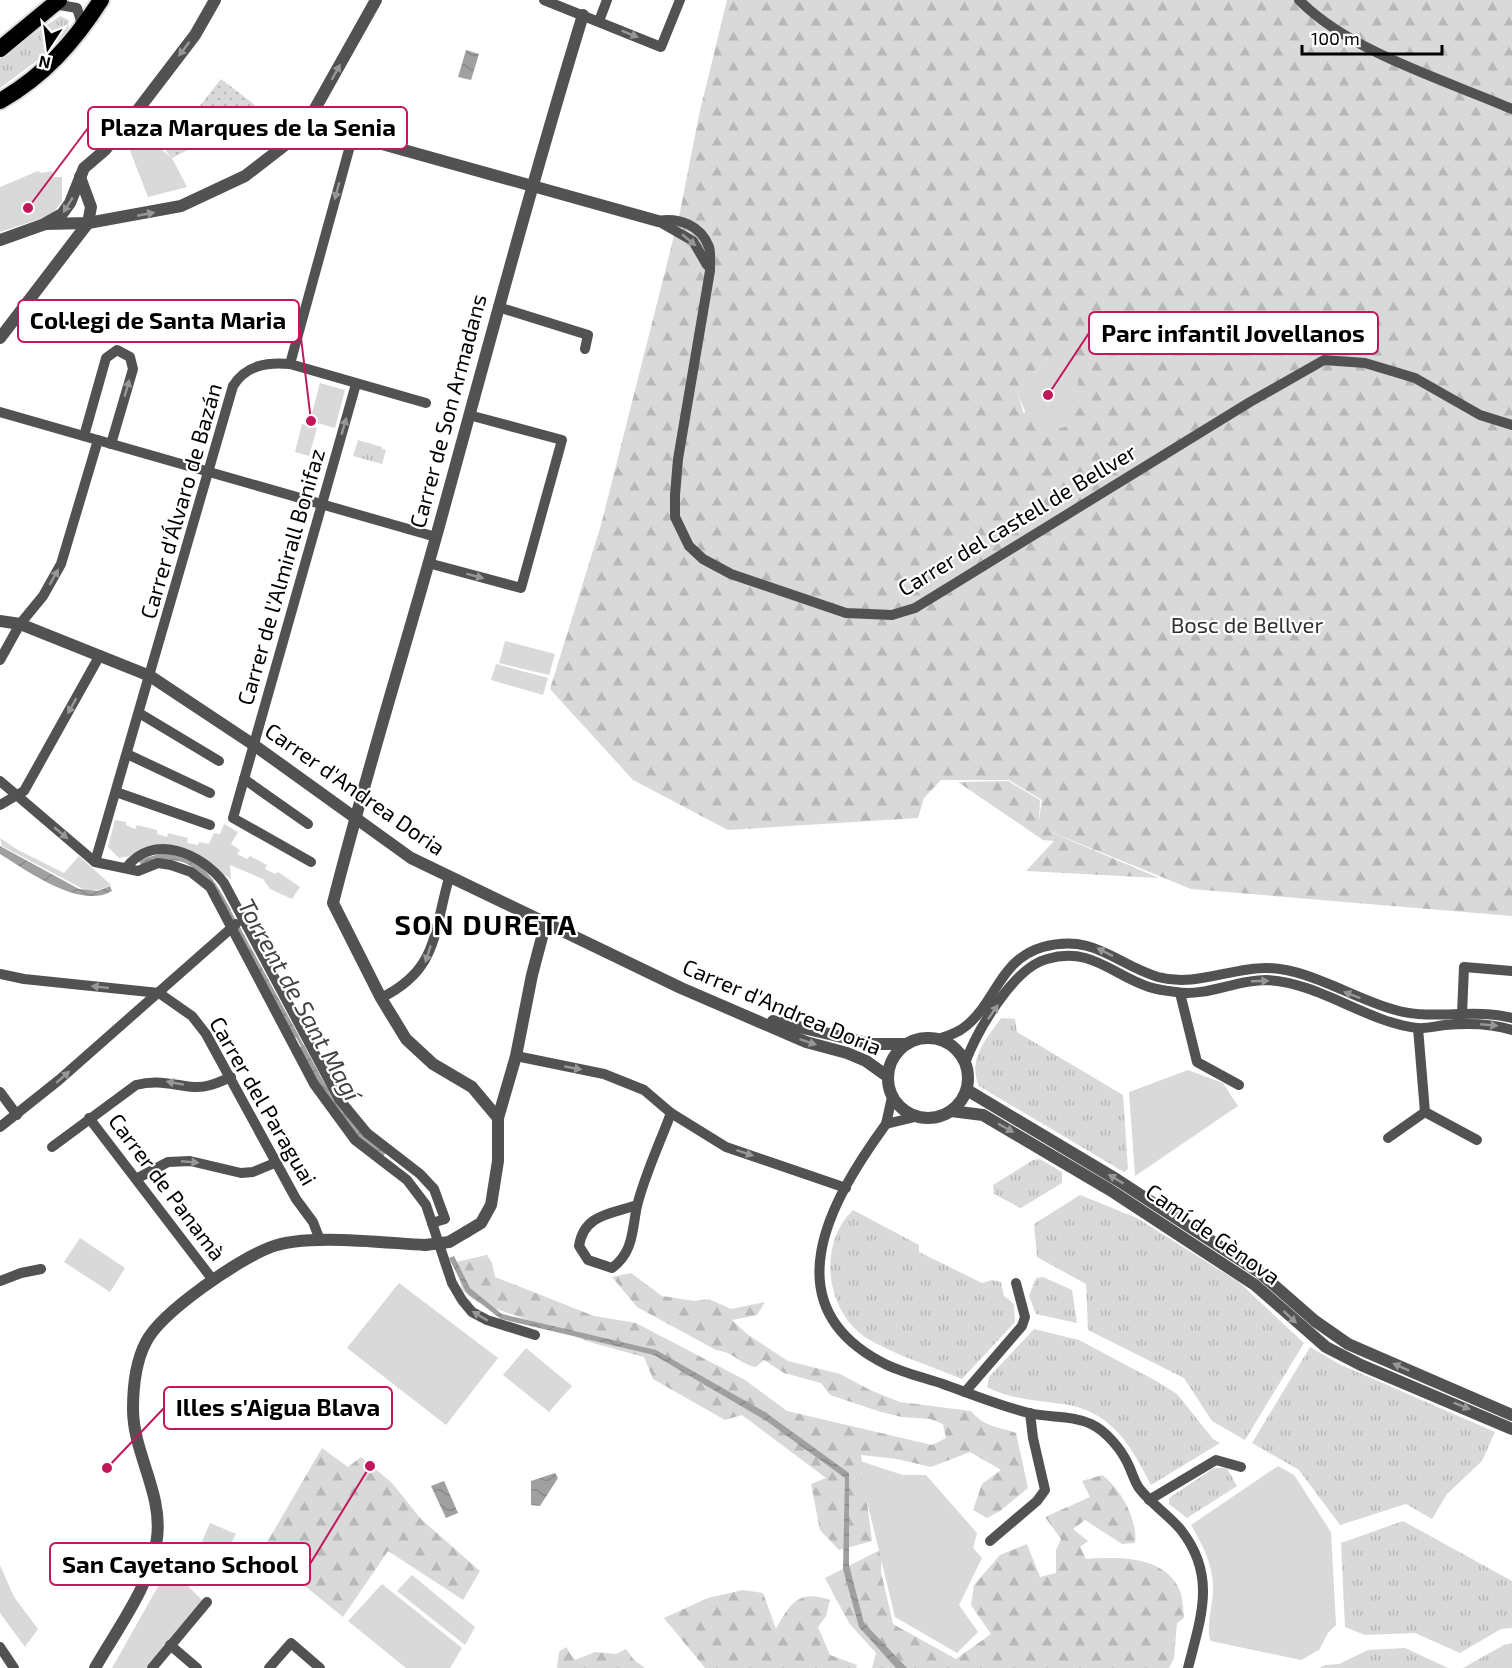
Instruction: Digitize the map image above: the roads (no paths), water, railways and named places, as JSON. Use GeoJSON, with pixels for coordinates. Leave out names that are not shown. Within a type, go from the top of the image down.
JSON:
{"type":"FeatureCollection","features":[{"type":"Feature","properties":{"kind":"highway"},"geometry":{"type":"LineString","coordinates":[[0,101],[38,76],[78,34],[101,0]]}},
{"type":"Feature","properties":{"kind":"highway"},"geometry":{"type":"LineString","coordinates":[[0,49],[56,2]]}},
{"type":"Feature","properties":{"kind":"street"},"geometry":{"type":"LineString","coordinates":[[0,240],[45,224],[62,214],[70,203],[84,168],[105,150],[137,111],[195,34],[215,0]]}},
{"type":"Feature","properties":{"kind":"street"},"geometry":{"type":"LineString","coordinates":[[45,224],[88,223],[173,208],[215,192],[258,168],[307,123],[376,0]]}},
{"type":"Feature","properties":{"kind":"street"},"geometry":{"type":"LineString","coordinates":[[544,0],[662,47],[680,0]]}},
{"type":"Feature","properties":{"kind":"street"},"geometry":{"type":"LineString","coordinates":[[598,21],[607,0]]}},
{"type":"Feature","properties":{"kind":"street"},"geometry":{"type":"LineString","coordinates":[[1299,0],[1320,18],[1376,52],[1512,109]]}},
{"type":"Feature","properties":{"kind":"street"},"geometry":{"type":"LineString","coordinates":[[56,2],[77,8],[81,21],[78,34]]}},
{"type":"Feature","properties":{"kind":"street","name":"Carrer de Son Armadans"},"geometry":{"type":"LineString","coordinates":[[498,1118],[472,1087],[433,1064],[406,1039],[381,998],[333,903],[354,819],[436,537],[531,185],[583,15]]}},
{"type":"Feature","properties":{"kind":"street"},"geometry":{"type":"LineString","coordinates":[[307,123],[658,221]]}},
{"type":"Feature","properties":{"kind":"street"},"geometry":{"type":"LineString","coordinates":[[290,364],[353,135]]}},
{"type":"Feature","properties":{"kind":"street"},"geometry":{"type":"LineString","coordinates":[[1,333],[88,223],[91,207],[80,177]]}},
{"type":"Feature","properties":{"kind":"street","name":"Carrer del castell de Bellver"},"geometry":{"type":"LineString","coordinates":[[658,221],[693,241],[710,271],[678,459],[675,517],[689,546],[703,559],[732,574],[846,613],[892,615],[915,608],[1250,402],[1324,360],[1365,363],[1415,378],[1480,415],[1512,426]]}},
{"type":"Feature","properties":{"kind":"street"},"geometry":{"type":"LineString","coordinates":[[498,307],[588,335],[585,349]]}},
{"type":"Feature","properties":{"kind":"street"},"geometry":{"type":"LineString","coordinates":[[84,436],[106,358],[117,350],[130,357],[133,369],[111,444]]}},
{"type":"Feature","properties":{"kind":"street","name":"Carrer d'Álvaro de Bazán"},"geometry":{"type":"LineString","coordinates":[[95,862],[232,386],[239,376],[256,366],[272,363],[290,364],[426,403]]}},
{"type":"Feature","properties":{"kind":"street","name":"Carrer de l'Almirall Bonifaz"},"geometry":{"type":"LineString","coordinates":[[311,862],[233,818],[356,384]]}},
{"type":"Feature","properties":{"kind":"street"},"geometry":{"type":"LineString","coordinates":[[0,412],[436,537]]}},
{"type":"Feature","properties":{"kind":"street"},"geometry":{"type":"LineString","coordinates":[[428,563],[521,588],[562,440],[469,415]]}},
{"type":"Feature","properties":{"kind":"street"},"geometry":{"type":"LineString","coordinates":[[0,660],[20,624],[43,596],[61,564],[98,440]]}},
{"type":"Feature","properties":{"kind":"street","name":"Carrer d'Andrea Doria"},"geometry":{"type":"LineString","coordinates":[[0,621],[20,624],[150,676],[255,745],[354,819],[411,858],[449,878],[735,1011],[806,1042],[856,1057],[887,1076]]}},
{"type":"Feature","properties":{"kind":"street"},"geometry":{"type":"LineString","coordinates":[[0,805],[24,791],[100,655]]}},
{"type":"Feature","properties":{"kind":"street"},"geometry":{"type":"LineString","coordinates":[[139,713],[219,761]]}},
{"type":"Feature","properties":{"kind":"street"},"geometry":{"type":"LineString","coordinates":[[127,754],[210,793]]}},
{"type":"Feature","properties":{"kind":"street"},"geometry":{"type":"LineString","coordinates":[[244,779],[308,824]]}},
{"type":"Feature","properties":{"kind":"street"},"geometry":{"type":"LineString","coordinates":[[0,781],[95,862],[138,871],[158,863],[171,865],[202,878],[236,924],[299,1041],[339,1099],[367,1133],[420,1174],[434,1190],[445,1219],[432,1223]]}},
{"type":"Feature","properties":{"kind":"street"},"geometry":{"type":"LineString","coordinates":[[116,792],[210,825]]}},
{"type":"Feature","properties":{"kind":"street"},"geometry":{"type":"LineString","coordinates":[[127,868],[133,858],[149,851],[173,849],[197,858],[214,870],[224,883],[236,924]]}},
{"type":"Feature","properties":{"kind":"street"},"geometry":{"type":"LineString","coordinates":[[381,998],[404,987],[426,963],[449,878]]}},
{"type":"Feature","properties":{"kind":"street"},"geometry":{"type":"LineString","coordinates":[[94,1668],[136,1594],[150,1564],[157,1538],[158,1510],[133,1410],[136,1373],[146,1342],[165,1319],[213,1280],[272,1246],[320,1240],[425,1245],[449,1242],[481,1223],[491,1205],[498,1161],[498,1118],[516,1056],[531,975],[546,922]]}},
{"type":"Feature","properties":{"kind":"street"},"geometry":{"type":"LineString","coordinates":[[0,1127],[159,993],[236,924]]}},
{"type":"Feature","properties":{"kind":"street"},"geometry":{"type":"LineString","coordinates":[[938,1040],[957,1033],[969,1025],[1001,976],[1020,959],[1038,949],[1071,943],[1096,947],[1142,970],[1180,980],[1267,968],[1304,976],[1383,1006],[1419,1014],[1496,1014],[1512,1018]]}},
{"type":"Feature","properties":{"kind":"street"},"geometry":{"type":"LineString","coordinates":[[965,1063],[979,1033],[1013,982],[1029,968],[1048,958],[1071,955],[1094,958],[1148,987],[1180,993],[1267,980],[1301,986],[1418,1028],[1494,1024],[1512,1030]]}},
{"type":"Feature","properties":{"kind":"street"},"geometry":{"type":"LineString","coordinates":[[1418,1028],[1433,1020],[1458,1018],[1462,1014],[1464,967],[1512,971]]}},
{"type":"Feature","properties":{"kind":"street"},"geometry":{"type":"LineString","coordinates":[[1142,970],[1146,978],[1167,984],[1180,993],[1197,1062],[1239,1085]]}},
{"type":"Feature","properties":{"kind":"street"},"geometry":{"type":"LineString","coordinates":[[0,974],[24,980],[159,993]]}},
{"type":"Feature","properties":{"kind":"street"},"geometry":{"type":"LineString","coordinates":[[1180,993],[1191,986],[1222,980],[1225,975]]}},
{"type":"Feature","properties":{"kind":"street","name":"Carrer del Paraguai"},"geometry":{"type":"LineString","coordinates":[[159,993],[192,1016],[206,1034],[296,1199],[313,1222],[320,1240]]}},
{"type":"Feature","properties":{"kind":"street"},"geometry":{"type":"LineString","coordinates":[[1383,1006],[1389,1014],[1407,1018],[1418,1028],[1425,1112]]}},
{"type":"Feature","properties":{"kind":"street"},"geometry":{"type":"LineString","coordinates":[[735,1011],[872,1044],[907,1044]]}},
{"type":"Feature","properties":{"kind":"street"},"geometry":{"type":"LineString","coordinates":[[886,1124],[915,1117],[940,1117],[961,1102],[968,1076],[965,1063],[958,1052],[938,1040],[921,1038],[907,1044],[897,1052],[890,1063],[887,1076],[892,1097],[903,1111],[915,1117]]}},
{"type":"Feature","properties":{"kind":"street"},"geometry":{"type":"LineString","coordinates":[[299,1041],[314,1084],[347,1130],[406,1180],[426,1205],[452,1283],[472,1312],[487,1320],[535,1335]]}},
{"type":"Feature","properties":{"kind":"street"},"geometry":{"type":"LineString","coordinates":[[516,1056],[604,1074],[644,1090],[670,1113],[726,1147],[846,1188]]}},
{"type":"Feature","properties":{"kind":"street"},"geometry":{"type":"LineString","coordinates":[[52,1147],[136,1085],[153,1080],[195,1088],[231,1077]]}},
{"type":"Feature","properties":{"kind":"street","name":"Camí de Gènova"},"geometry":{"type":"LineString","coordinates":[[966,1090],[1116,1179],[1259,1272],[1315,1322],[1348,1344],[1512,1415]]}},
{"type":"Feature","properties":{"kind":"street"},"geometry":{"type":"LineString","coordinates":[[0,1092],[17,1115]]}},
{"type":"Feature","properties":{"kind":"street"},"geometry":{"type":"LineString","coordinates":[[892,1097],[886,1124],[870,1145],[825,1228],[819,1259],[819,1284],[824,1301],[839,1328],[856,1345],[887,1365],[1030,1413],[1073,1418],[1092,1424],[1107,1435],[1127,1461],[1138,1487],[1180,1528],[1193,1547],[1204,1578],[1204,1599],[1188,1668]]}},
{"type":"Feature","properties":{"kind":"street","name":"Camí de Gènova"},"geometry":{"type":"LineString","coordinates":[[951,1111],[983,1115],[1110,1190],[1255,1285],[1326,1347],[1360,1365],[1512,1429]]}},
{"type":"Feature","properties":{"kind":"street"},"geometry":{"type":"LineString","coordinates":[[1388,1138],[1425,1112]]}},
{"type":"Feature","properties":{"kind":"street"},"geometry":{"type":"LineString","coordinates":[[1425,1112],[1477,1140]]}},
{"type":"Feature","properties":{"kind":"street"},"geometry":{"type":"LineString","coordinates":[[638,1205],[589,1221],[583,1229],[579,1246],[588,1260],[612,1268],[622,1261],[633,1239],[638,1205],[670,1113]]}},
{"type":"Feature","properties":{"kind":"street","name":"Carrer de Panamà"},"geometry":{"type":"LineString","coordinates":[[90,1118],[213,1280]]}},
{"type":"Feature","properties":{"kind":"street"},"geometry":{"type":"LineString","coordinates":[[136,1179],[168,1162],[190,1161],[241,1173],[254,1172],[277,1162]]}},
{"type":"Feature","properties":{"kind":"street"},"geometry":{"type":"LineString","coordinates":[[0,1281],[41,1269]]}},
{"type":"Feature","properties":{"kind":"street"},"geometry":{"type":"LineString","coordinates":[[965,1392],[1022,1326],[1026,1317],[1016,1283]]}},
{"type":"Feature","properties":{"kind":"street"},"geometry":{"type":"LineString","coordinates":[[990,1541],[1037,1501],[1045,1490],[1033,1438],[1030,1413]]}},
{"type":"Feature","properties":{"kind":"street"},"geometry":{"type":"LineString","coordinates":[[1149,1500],[1215,1460],[1241,1467]]}},
{"type":"Feature","properties":{"kind":"street"},"geometry":{"type":"LineString","coordinates":[[152,1668],[207,1602]]}},
{"type":"Feature","properties":{"kind":"street"},"geometry":{"type":"LineString","coordinates":[[269,1668],[291,1642],[320,1668]]}},
{"type":"Feature","properties":{"kind":"street"},"geometry":{"type":"LineString","coordinates":[[170,1645],[198,1668]]}},
{"type":"Feature","properties":{"kind":"street"},"geometry":{"type":"LineString","coordinates":[[0,1647],[14,1668]]}},
{"type":"Feature","properties":{"kind":"water"},"geometry":{"type":"Polygon","coordinates":[[[466,50],[479,54],[471,80],[458,77],[466,50]]]}},
{"type":"Feature","properties":{"kind":"water"},"geometry":{"type":"Polygon","coordinates":[[[0,846],[79,889],[98,891],[110,886],[112,891],[99,896],[85,896],[54,886],[0,854],[0,846]]]}},
{"type":"Feature","properties":{"kind":"water"},"geometry":{"type":"Polygon","coordinates":[[[163,853],[176,855],[197,864],[219,888],[231,910],[225,913],[210,887],[194,868],[173,860],[142,866],[138,860],[163,853]]]}},
{"type":"Feature","properties":{"kind":"water"},"geometry":{"type":"Polygon","coordinates":[[[244,935],[299,1036],[292,1039],[238,938],[244,935]]]}},
{"type":"Feature","properties":{"kind":"water"},"geometry":{"type":"Polygon","coordinates":[[[304,1045],[321,1077],[347,1116],[386,1152],[382,1158],[355,1133],[334,1108],[297,1049],[304,1045]]]}},
{"type":"Feature","properties":{"kind":"water"},"geometry":{"type":"Polygon","coordinates":[[[454,1256],[470,1288],[502,1314],[656,1350],[765,1412],[849,1473],[849,1565],[864,1623],[907,1668],[896,1668],[859,1627],[843,1569],[845,1478],[765,1420],[654,1355],[501,1319],[466,1292],[449,1258],[454,1256]]]}},
{"type":"Feature","properties":{"kind":"water"},"geometry":{"type":"Polygon","coordinates":[[[555,1473],[558,1478],[540,1506],[531,1505],[531,1481],[555,1473]]]}},
{"type":"Feature","properties":{"kind":"water"},"geometry":{"type":"Polygon","coordinates":[[[444,1481],[458,1513],[446,1518],[431,1486],[444,1481]]]}},
{"type":"Feature","properties":{"kind":"waterway","name":"Torrent de Sant Magí"},"geometry":{"type":"LineString","coordinates":[[227,907],[244,938]]}},
{"type":"Feature","properties":{"kind":"waterway","name":"Torrent de Sant Magí"},"geometry":{"type":"LineString","coordinates":[[296,1034],[304,1049]]}},
{"type":"Feature","properties":{"kind":"place","name":"Plaza Marques de la Senia"},"geometry":{"type":"Point","coordinates":[28,208]}},
{"type":"Feature","properties":{"kind":"place","name":"Parc infantil Jovellanos"},"geometry":{"type":"Point","coordinates":[1048,395]}},
{"type":"Feature","properties":{"kind":"place","name":"Col·legi de Santa Maria"},"geometry":{"type":"Point","coordinates":[311,421]}},
{"type":"Feature","properties":{"kind":"place","name":"San Cayetano School"},"geometry":{"type":"Point","coordinates":[370,1466]}},
{"type":"Feature","properties":{"kind":"place","name":"Illes s'Aigua Blava"},"geometry":{"type":"Point","coordinates":[107,1468]}},
{"type":"Feature","properties":{"kind":"district","name":"SON DURETA"},"geometry":{"type":"Point","coordinates":[486,925]}},
{"type":"Feature","properties":{"kind":"park label","name":"Bosc de Bellver"},"geometry":{"type":"Point","coordinates":[1247,625]}}]}
